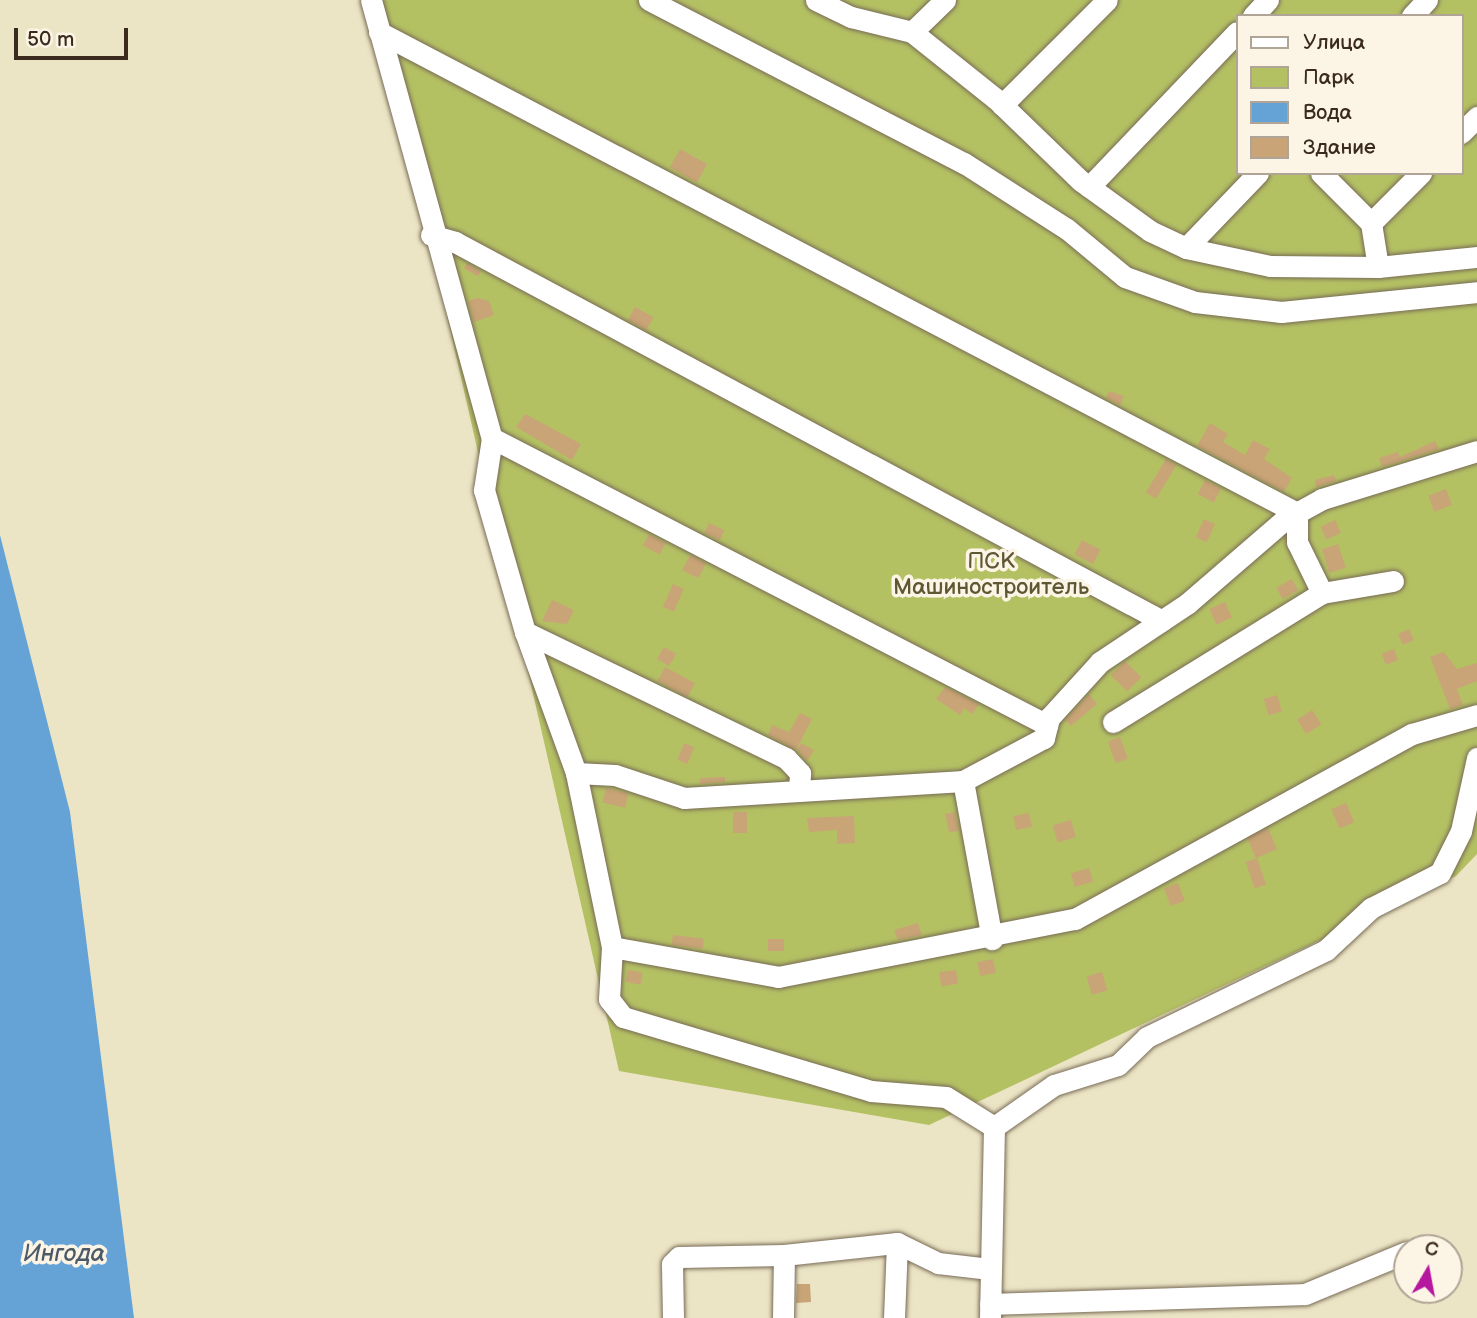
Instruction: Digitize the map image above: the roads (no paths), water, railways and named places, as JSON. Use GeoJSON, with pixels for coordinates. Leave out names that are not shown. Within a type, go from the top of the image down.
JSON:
{"type":"FeatureCollection","features":[{"type":"Feature","properties":{"kind":"street"},"geometry":{"type":"LineString","coordinates":[[371,0],[431,235],[492,438],[484,490],[525,632],[576,773],[612,947],[609,999],[623,1017],[872,1091],[946,1097],[994,1127]]}},
{"type":"Feature","properties":{"kind":"street"},"geometry":{"type":"LineString","coordinates":[[649,0],[820,83],[964,163],[1067,229],[1125,277],[1195,302],[1281,312],[1477,292]]}},
{"type":"Feature","properties":{"kind":"street"},"geometry":{"type":"LineString","coordinates":[[816,0],[851,17],[912,32],[1002,105],[1089,187],[1150,231],[1186,248],[1270,265],[1378,267],[1477,257]]}},
{"type":"Feature","properties":{"kind":"street"},"geometry":{"type":"LineString","coordinates":[[912,32],[945,0]]}},
{"type":"Feature","properties":{"kind":"street"},"geometry":{"type":"LineString","coordinates":[[1002,105],[1107,0]]}},
{"type":"Feature","properties":{"kind":"street"},"geometry":{"type":"LineString","coordinates":[[1255,14],[1268,0]]}},
{"type":"Feature","properties":{"kind":"street"},"geometry":{"type":"LineString","coordinates":[[1414,14],[1427,0]]}},
{"type":"Feature","properties":{"kind":"street"},"geometry":{"type":"LineString","coordinates":[[379,32],[1297,513]]}},
{"type":"Feature","properties":{"kind":"street"},"geometry":{"type":"LineString","coordinates":[[1089,187],[1236,33]]}},
{"type":"Feature","properties":{"kind":"street"},"geometry":{"type":"LineString","coordinates":[[1463,131],[1477,117]]}},
{"type":"Feature","properties":{"kind":"street"},"geometry":{"type":"LineString","coordinates":[[1186,248],[1256,175]]}},
{"type":"Feature","properties":{"kind":"street"},"geometry":{"type":"LineString","coordinates":[[1323,175],[1371,223],[1378,267]]}},
{"type":"Feature","properties":{"kind":"street"},"geometry":{"type":"LineString","coordinates":[[1371,223],[1419,175]]}},
{"type":"Feature","properties":{"kind":"street"},"geometry":{"type":"LineString","coordinates":[[431,235],[455,242],[1162,621]]}},
{"type":"Feature","properties":{"kind":"street"},"geometry":{"type":"LineString","coordinates":[[492,438],[1047,725]]}},
{"type":"Feature","properties":{"kind":"street"},"geometry":{"type":"LineString","coordinates":[[576,773],[615,775],[684,798],[963,780],[1044,738],[1047,725],[1100,662],[1162,621],[1297,513],[1322,499],[1477,452]]}},
{"type":"Feature","properties":{"kind":"street"},"geometry":{"type":"LineString","coordinates":[[1297,513],[1297,541],[1322,593]]}},
{"type":"Feature","properties":{"kind":"street"},"geometry":{"type":"LineString","coordinates":[[1112,722],[1322,593],[1393,581]]}},
{"type":"Feature","properties":{"kind":"street"},"geometry":{"type":"LineString","coordinates":[[525,632],[786,758],[800,773],[799,792]]}},
{"type":"Feature","properties":{"kind":"street"},"geometry":{"type":"LineString","coordinates":[[612,947],[778,977],[992,939],[1075,919],[1412,734],[1477,715]]}},
{"type":"Feature","properties":{"kind":"street"},"geometry":{"type":"LineString","coordinates":[[994,1127],[1054,1085],[1118,1065],[1147,1037],[1326,950],[1371,908],[1440,873],[1461,831],[1477,758]]}},
{"type":"Feature","properties":{"kind":"street"},"geometry":{"type":"LineString","coordinates":[[963,780],[992,939]]}},
{"type":"Feature","properties":{"kind":"street"},"geometry":{"type":"LineString","coordinates":[[994,1127],[990,1311],[1202,1308],[1305,1294],[1393,1258]]}},
{"type":"Feature","properties":{"kind":"street"},"geometry":{"type":"LineString","coordinates":[[673,1318],[672,1264],[679,1257],[784,1255],[897,1243],[938,1263],[990,1269]]}},
{"type":"Feature","properties":{"kind":"street"},"geometry":{"type":"LineString","coordinates":[[894,1318],[897,1243]]}},
{"type":"Feature","properties":{"kind":"street"},"geometry":{"type":"LineString","coordinates":[[783,1318],[784,1255]]}},
{"type":"Feature","properties":{"kind":"water","name":"Ингода"},"geometry":{"type":"Polygon","coordinates":[[[0,535],[70,812],[134,1318],[0,1318],[0,535]]]}},
{"type":"Feature","properties":{"kind":"park label","name":"ПСК Машиностроитель"},"geometry":{"type":"Point","coordinates":[991,574]}}]}
